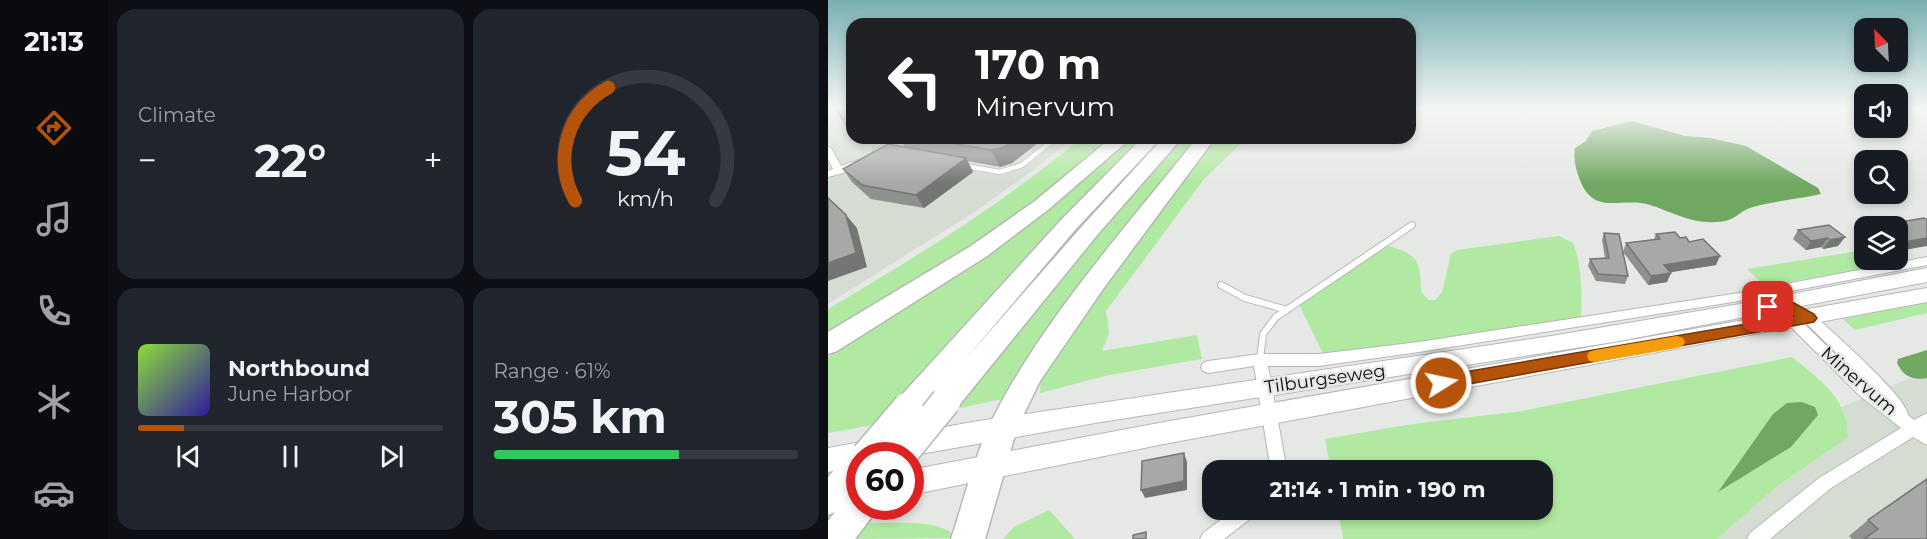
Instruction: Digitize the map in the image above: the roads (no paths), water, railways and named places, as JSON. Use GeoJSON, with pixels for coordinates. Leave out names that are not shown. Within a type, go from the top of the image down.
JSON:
{"type":"FeatureCollection","features":[{"type":"Feature","properties":{"kind":"highway"},"geometry":{"type":"LineString","coordinates":[[828,344],[979,251],[1051,198],[1115,144]]}},
{"type":"Feature","properties":{"kind":"highway"},"geometry":{"type":"LineString","coordinates":[[878,442],[1068,225],[1146,144]]}},
{"type":"Feature","properties":{"kind":"highway"},"geometry":{"type":"LineString","coordinates":[[912,442],[1091,229],[1168,144]]}},
{"type":"Feature","properties":{"kind":"highway"},"geometry":{"type":"LineString","coordinates":[[968,539],[1003,427],[1030,374],[1201,144]]}},
{"type":"Feature","properties":{"kind":"highway"},"geometry":{"type":"LineString","coordinates":[[828,500],[846,480]]}},
{"type":"Feature","properties":{"kind":"highway"},"geometry":{"type":"LineString","coordinates":[[834,539],[849,520]]}},
{"type":"Feature","properties":{"kind":"main road","name":"Tilburgseweg"},"geometry":{"type":"LineString","coordinates":[[924,480],[1796,314],[1927,275]]}},
{"type":"Feature","properties":{"kind":"main road","name":"Tilburgseweg"},"geometry":{"type":"LineString","coordinates":[[828,460],[1003,427],[1513,350],[1927,295]]}},
{"type":"Feature","properties":{"kind":"main road"},"geometry":{"type":"LineString","coordinates":[[828,500],[846,497]]}},
{"type":"Feature","properties":{"kind":"street"},"geometry":{"type":"LineString","coordinates":[[828,174],[887,151],[894,144]]}},
{"type":"Feature","properties":{"kind":"street"},"geometry":{"type":"LineString","coordinates":[[828,150],[839,171]]}},
{"type":"Feature","properties":{"kind":"street","name":"Tilburgseweg"},"geometry":{"type":"LineString","coordinates":[[1208,367],[1260,360],[1319,360],[1419,347],[1738,297],[1927,261]]}},
{"type":"Feature","properties":{"kind":"street","name":"Minervum"},"geometry":{"type":"LineString","coordinates":[[1796,314],[1864,391],[1920,424],[1927,438]]}},
{"type":"Feature","properties":{"kind":"street"},"geometry":{"type":"LineString","coordinates":[[1260,360],[1262,388],[1274,434],[1278,460]]}},
{"type":"Feature","properties":{"kind":"street","name":"Minervum"},"geometry":{"type":"LineString","coordinates":[[1756,539],[1825,483],[1920,424]]}},
{"type":"Feature","properties":{"kind":"street"},"geometry":{"type":"LineString","coordinates":[[1209,539],[1235,520]]}},
{"type":"Feature","properties":{"kind":"lane"},"geometry":{"type":"LineString","coordinates":[[957,165],[1000,172],[1022,165],[1048,144]]}},
{"type":"Feature","properties":{"kind":"lane"},"geometry":{"type":"LineString","coordinates":[[1260,360],[1263,334],[1268,325],[1412,225]]}},
{"type":"Feature","properties":{"kind":"lane"},"geometry":{"type":"LineString","coordinates":[[1221,285],[1245,298],[1287,310]]}}]}
